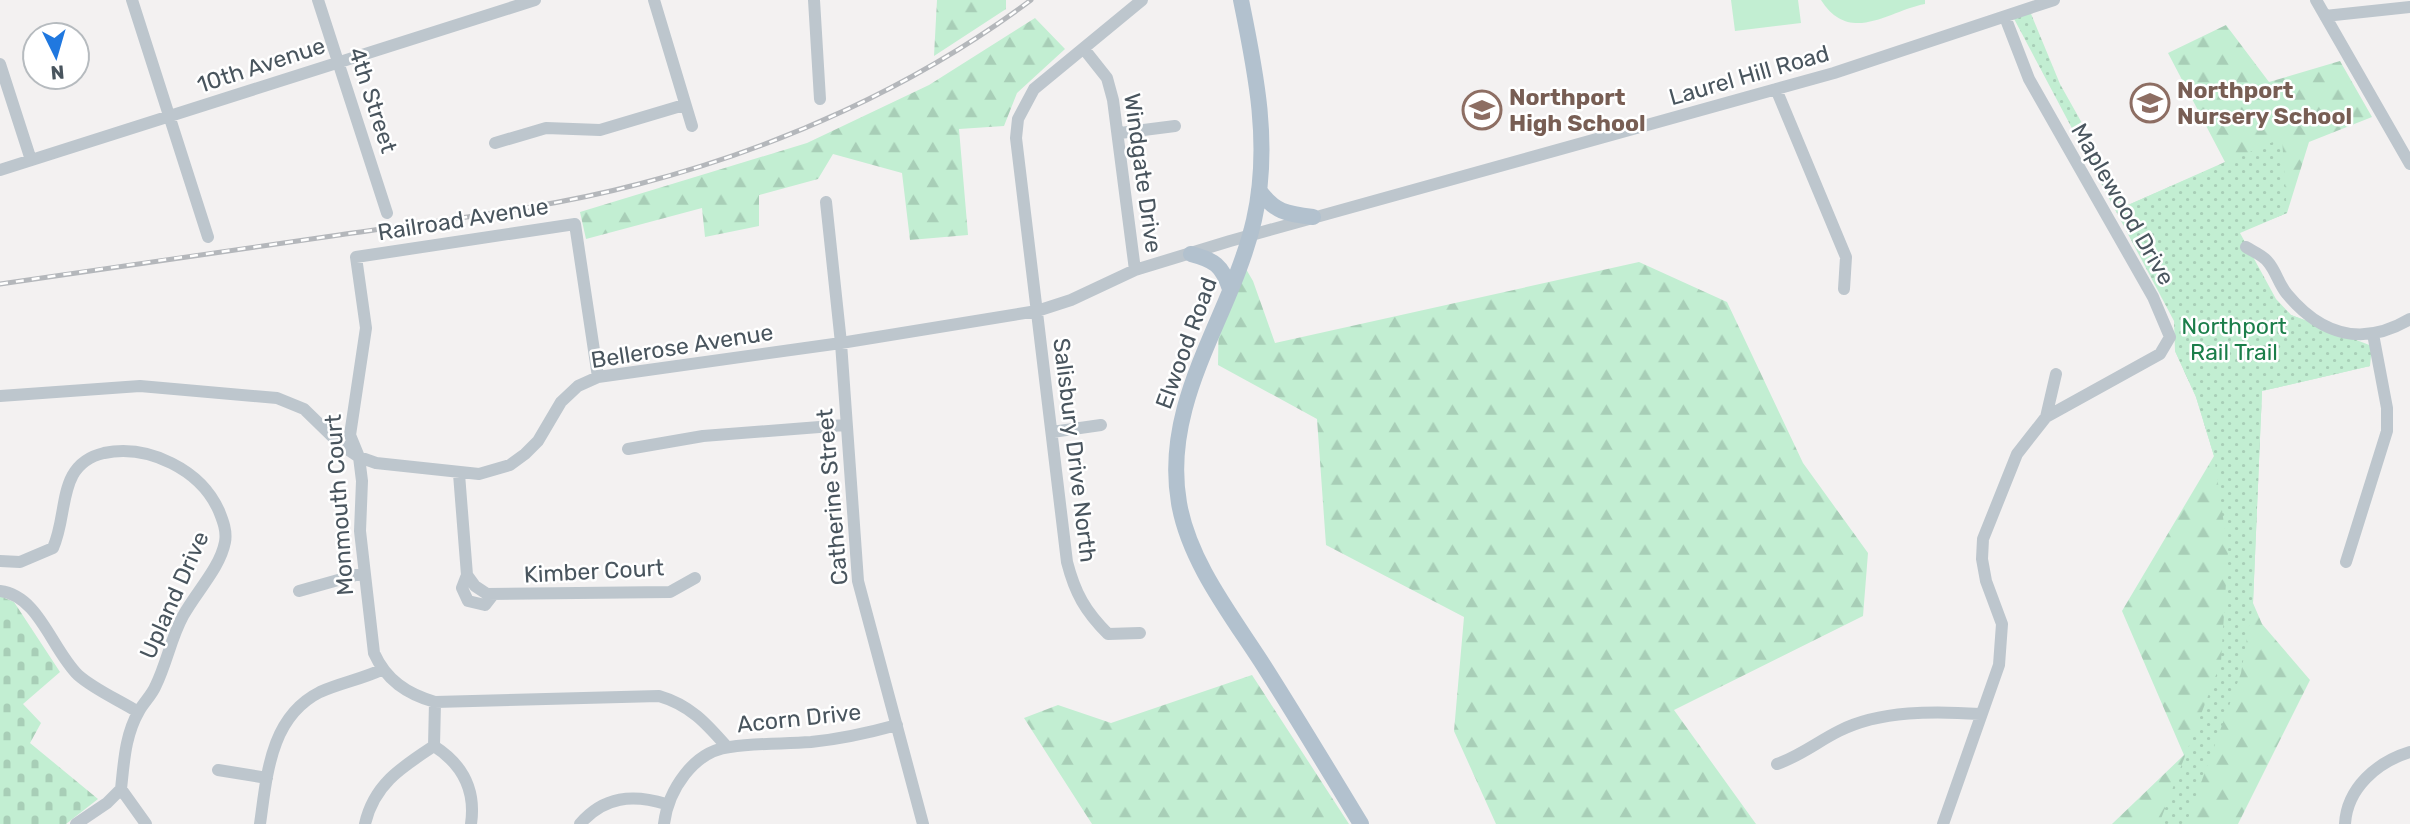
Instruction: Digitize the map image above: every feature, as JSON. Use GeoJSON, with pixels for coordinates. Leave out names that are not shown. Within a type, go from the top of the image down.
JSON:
{"type":"FeatureCollection","features":[{"type":"Feature","properties":{"kind":"main road","name":"Elwood Road"},"geometry":{"type":"LineString","coordinates":[[1241,0],[1258,84],[1262,138],[1259,190],[1250,236],[1190,388],[1176,443],[1177,486],[1184,527],[1220,598],[1361,824]]}},
{"type":"Feature","properties":{"kind":"main road"},"geometry":{"type":"LineString","coordinates":[[1259,190],[1270,206],[1283,214],[1313,217]]}},
{"type":"Feature","properties":{"kind":"main road"},"geometry":{"type":"LineString","coordinates":[[1191,254],[1214,261],[1224,271],[1230,289]]}},
{"type":"Feature","properties":{"kind":"street"},"geometry":{"type":"LineString","coordinates":[[132,0],[208,237]]}},
{"type":"Feature","properties":{"kind":"street","name":"4th Street"},"geometry":{"type":"LineString","coordinates":[[318,0],[387,213]]}},
{"type":"Feature","properties":{"kind":"street","name":"10th Avenue"},"geometry":{"type":"LineString","coordinates":[[0,170],[535,0]]}},
{"type":"Feature","properties":{"kind":"street"},"geometry":{"type":"LineString","coordinates":[[654,0],[692,126]]}},
{"type":"Feature","properties":{"kind":"street"},"geometry":{"type":"LineString","coordinates":[[814,0],[820,99]]}},
{"type":"Feature","properties":{"kind":"street","name":"Salisbury Drive North"},"geometry":{"type":"LineString","coordinates":[[1140,633],[1108,634],[1081,605],[1067,562],[1016,158],[1018,119],[1034,89],[1142,0]]}},
{"type":"Feature","properties":{"kind":"street","name":"Laurel Hill Road"},"geometry":{"type":"LineString","coordinates":[[1250,236],[1776,89],[2054,0]]}},
{"type":"Feature","properties":{"kind":"street"},"geometry":{"type":"LineString","coordinates":[[2316,0],[2410,164]]}},
{"type":"Feature","properties":{"kind":"street"},"geometry":{"type":"LineString","coordinates":[[2325,16],[2410,7]]}},
{"type":"Feature","properties":{"kind":"street","name":"Maplewood Drive"},"geometry":{"type":"LineString","coordinates":[[1943,824],[1999,665],[2003,624],[1982,559],[1983,539],[2017,454],[2046,417],[2160,354],[2170,337],[2153,297],[2029,79],[2005,17]]}},
{"type":"Feature","properties":{"kind":"street","name":"Windgate Drive"},"geometry":{"type":"LineString","coordinates":[[1084,49],[1107,78],[1120,133],[1135,270]]}},
{"type":"Feature","properties":{"kind":"street"},"geometry":{"type":"LineString","coordinates":[[0,64],[31,160]]}},
{"type":"Feature","properties":{"kind":"street"},"geometry":{"type":"LineString","coordinates":[[1776,89],[1846,257],[1843,289]]}},
{"type":"Feature","properties":{"kind":"street"},"geometry":{"type":"LineString","coordinates":[[495,143],[546,128],[600,130],[684,106]]}},
{"type":"Feature","properties":{"kind":"street"},"geometry":{"type":"LineString","coordinates":[[1120,133],[1175,126]]}},
{"type":"Feature","properties":{"kind":"street","name":"Catherine Street"},"geometry":{"type":"LineString","coordinates":[[826,202],[841,343],[858,581],[923,824]]}},
{"type":"Feature","properties":{"kind":"street","name":"Railroad Avenue"},"geometry":{"type":"LineString","coordinates":[[356,257],[575,224],[598,377]]}},
{"type":"Feature","properties":{"kind":"street","name":"Bellerose Avenue"},"geometry":{"type":"LineString","coordinates":[[0,396],[139,386],[277,398],[304,409],[359,457],[376,463],[459,474],[495,471],[525,454],[538,442],[561,402],[578,386],[598,377],[841,343],[1037,311],[1072,300],[1135,270],[1250,236]]}},
{"type":"Feature","properties":{"kind":"street"},"geometry":{"type":"LineString","coordinates":[[2246,247],[2268,261],[2285,291],[2305,314],[2327,328],[2353,335],[2373,334],[2390,331],[2410,319]]}},
{"type":"Feature","properties":{"kind":"street","name":"Monmouth Court"},"geometry":{"type":"LineString","coordinates":[[356,257],[366,328],[350,435],[359,457],[362,481],[360,531],[363,573],[371,637],[381,670]]}},
{"type":"Feature","properties":{"kind":"street"},"geometry":{"type":"LineString","coordinates":[[2346,562],[2387,431],[2387,408],[2373,334]]}},
{"type":"Feature","properties":{"kind":"street"},"geometry":{"type":"LineString","coordinates":[[2046,417],[2056,374]]}},
{"type":"Feature","properties":{"kind":"street"},"geometry":{"type":"LineString","coordinates":[[628,449],[703,436],[845,425]]}},
{"type":"Feature","properties":{"kind":"street"},"geometry":{"type":"LineString","coordinates":[[1052,432],[1101,425]]}},
{"type":"Feature","properties":{"kind":"street","name":"Upland Drive"},"geometry":{"type":"LineString","coordinates":[[0,561],[20,562],[53,548],[63,521],[66,483],[76,467],[91,458],[126,452],[146,454],[186,471],[204,485],[225,526],[226,540],[178,625],[155,688],[138,712],[125,750],[121,789]]}},
{"type":"Feature","properties":{"kind":"street","name":"Kimber Court"},"geometry":{"type":"LineString","coordinates":[[459,474],[467,575],[481,592],[492,596],[670,592],[695,578]]}},
{"type":"Feature","properties":{"kind":"street"},"geometry":{"type":"LineString","coordinates":[[299,592],[363,573]]}},
{"type":"Feature","properties":{"kind":"street"},"geometry":{"type":"LineString","coordinates":[[0,591],[10,592],[30,605],[58,652],[81,677],[138,712]]}},
{"type":"Feature","properties":{"kind":"street"},"geometry":{"type":"LineString","coordinates":[[260,824],[267,778],[280,731],[302,704],[320,692],[381,670],[405,690],[435,702],[659,696],[678,702],[697,714],[727,747]]}},
{"type":"Feature","properties":{"kind":"street"},"geometry":{"type":"LineString","coordinates":[[434,746],[435,702]]}},
{"type":"Feature","properties":{"kind":"street"},"geometry":{"type":"LineString","coordinates":[[1777,764],[1801,755],[1841,730],[1864,722],[1927,714],[1980,714]]}},
{"type":"Feature","properties":{"kind":"street","name":"Acorn Drive"},"geometry":{"type":"LineString","coordinates":[[664,824],[666,804],[676,784],[691,768],[727,747],[841,738],[897,726]]}},
{"type":"Feature","properties":{"kind":"street"},"geometry":{"type":"LineString","coordinates":[[365,824],[370,805],[387,780],[434,746]]}},
{"type":"Feature","properties":{"kind":"street"},"geometry":{"type":"LineString","coordinates":[[434,746],[447,754],[463,773],[471,802],[471,824]]}},
{"type":"Feature","properties":{"kind":"street"},"geometry":{"type":"LineString","coordinates":[[2345,824],[2350,802],[2369,774],[2410,752]]}},
{"type":"Feature","properties":{"kind":"street"},"geometry":{"type":"LineString","coordinates":[[218,770],[267,778]]}},
{"type":"Feature","properties":{"kind":"street"},"geometry":{"type":"LineString","coordinates":[[76,824],[107,803],[121,789],[146,824]]}},
{"type":"Feature","properties":{"kind":"street"},"geometry":{"type":"LineString","coordinates":[[580,824],[598,806],[615,799],[639,797],[666,804]]}},
{"type":"Feature","properties":{"kind":"green space"},"geometry":{"type":"Polygon","coordinates":[[[937,0],[1006,0],[1006,9],[934,56],[937,0]]]}},
{"type":"Feature","properties":{"kind":"green space"},"geometry":{"type":"Polygon","coordinates":[[[1731,0],[1798,0],[1801,23],[1735,31],[1731,0]]]}},
{"type":"Feature","properties":{"kind":"green space"},"geometry":{"type":"Polygon","coordinates":[[[1821,0],[1925,0],[1925,4],[1871,22],[1857,23],[1845,21],[1832,14],[1821,0]]]}},
{"type":"Feature","properties":{"kind":"green space","name":"Northport Rail Trail"},"geometry":{"type":"Polygon","coordinates":[[[2029,9],[2060,84],[2128,205],[2282,138],[2287,213],[2240,233],[2276,299],[2291,315],[2372,346],[2370,366],[2262,391],[2253,603],[2241,673],[2186,824],[2159,824],[2221,662],[2228,551],[2214,456],[2196,397],[2175,351],[2174,321],[2012,15],[2029,9]]]}},
{"type":"Feature","properties":{"kind":"green space"},"geometry":{"type":"Polygon","coordinates":[[[1035,18],[1065,49],[1017,93],[1004,126],[959,129],[968,235],[910,240],[902,173],[833,154],[818,179],[759,195],[759,226],[705,237],[702,208],[586,239],[580,212],[807,143],[929,85],[1035,18]]]}},
{"type":"Feature","properties":{"kind":"green space"},"geometry":{"type":"Polygon","coordinates":[[[2226,25],[2269,82],[2340,61],[2372,117],[2309,142],[2287,213],[2240,232],[2227,254],[2291,315],[2327,328],[2370,366],[2262,391],[2253,603],[2262,624],[2310,680],[2238,824],[2112,824],[2184,755],[2122,611],[2214,456],[2196,397],[2175,351],[2183,313],[2128,205],[2225,162],[2168,53],[2226,25]]]}},
{"type":"Feature","properties":{"kind":"green space"},"geometry":{"type":"Polygon","coordinates":[[[1236,252],[1253,281],[1275,343],[1639,262],[1727,302],[1803,463],[1868,553],[1863,616],[1674,710],[1756,824],[1496,824],[1454,731],[1464,617],[1326,545],[1317,419],[1218,365],[1219,304],[1236,274],[1236,252]]]}},
{"type":"Feature","properties":{"kind":"green space"},"geometry":{"type":"Polygon","coordinates":[[[0,596],[14,602],[60,672],[23,704],[41,723],[30,743],[98,799],[66,824],[0,824],[0,596]]]}},
{"type":"Feature","properties":{"kind":"green space"},"geometry":{"type":"Polygon","coordinates":[[[1252,675],[1349,824],[1092,824],[1024,718],[1058,705],[1111,723],[1252,675]]]}},
{"type":"Feature","properties":{"kind":"railway"},"geometry":{"type":"LineString","coordinates":[[0,284],[490,214],[639,184],[743,152],[844,111],[941,60],[1031,0]]}},
{"type":"Feature","properties":{"kind":"place","name":"Northport Nursery School"},"geometry":{"type":"Point","coordinates":[2150,103]}},
{"type":"Feature","properties":{"kind":"place","name":"Northport High School"},"geometry":{"type":"Point","coordinates":[1482,110]}}]}
